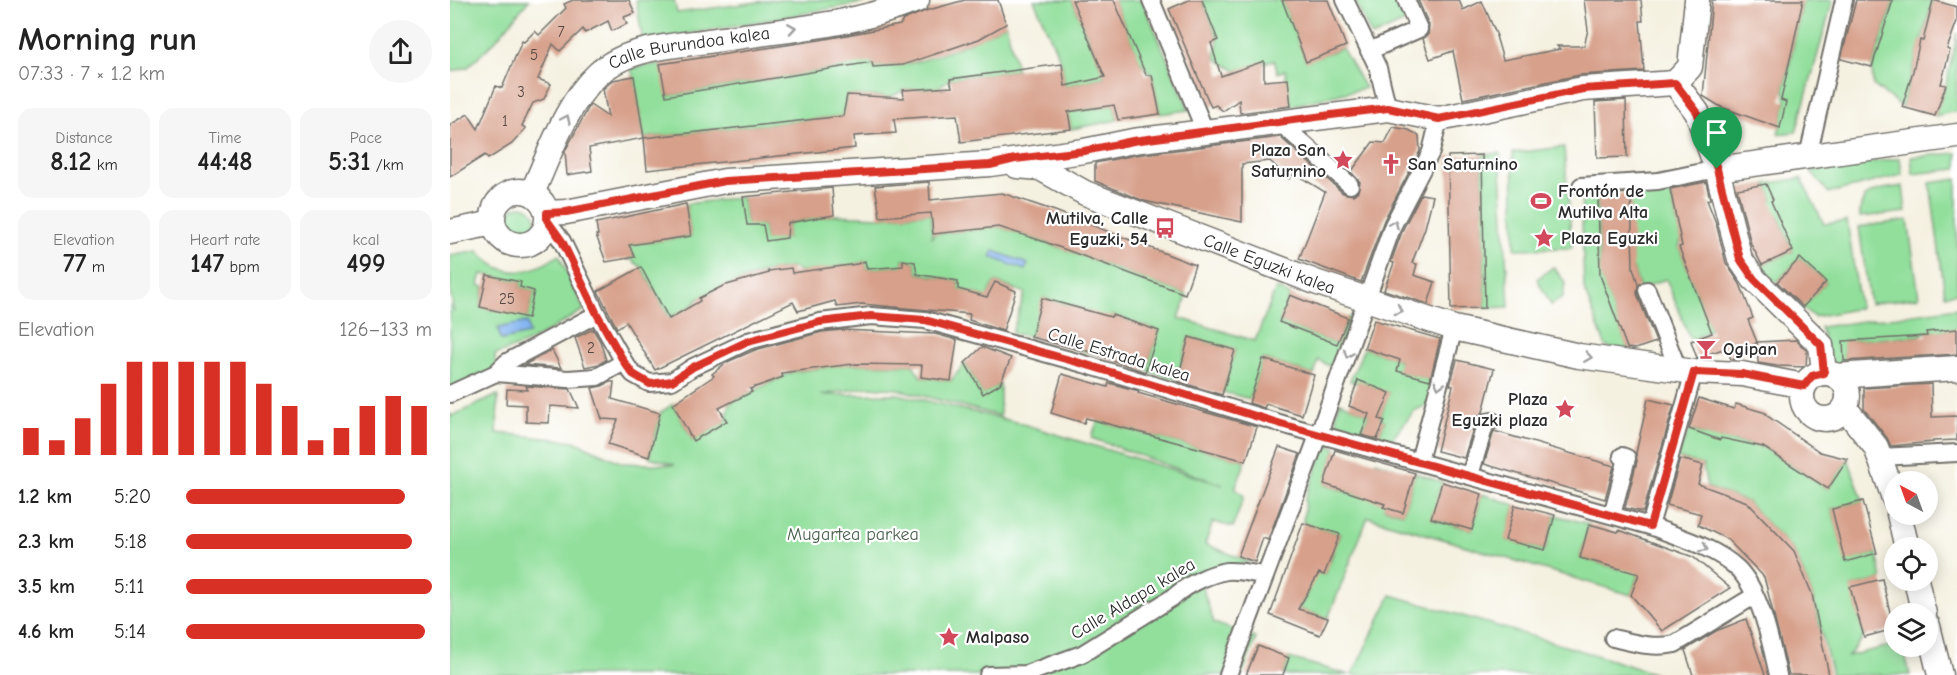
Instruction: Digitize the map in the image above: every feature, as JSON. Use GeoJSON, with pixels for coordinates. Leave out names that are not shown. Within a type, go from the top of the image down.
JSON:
{"type":"FeatureCollection","features":[{"type":"Feature","properties":{"kind":"street","name":"Calle Burundoa kalea"},"geometry":{"type":"LineString","coordinates":[[532,193],[576,98],[599,72],[625,56],[661,48],[860,18],[917,0]]}},
{"type":"Feature","properties":{"kind":"street"},"geometry":{"type":"LineString","coordinates":[[1151,0],[1206,132]]}},
{"type":"Feature","properties":{"kind":"street"},"geometry":{"type":"LineString","coordinates":[[1345,0],[1377,68],[1388,108]]}},
{"type":"Feature","properties":{"kind":"street"},"geometry":{"type":"LineString","coordinates":[[1370,51],[1419,29],[1406,0]]}},
{"type":"Feature","properties":{"kind":"street"},"geometry":{"type":"LineString","coordinates":[[547,217],[725,181],[990,165],[1133,141],[1388,108],[1439,119],[1583,89],[1675,83],[1690,67],[1697,0]]}},
{"type":"Feature","properties":{"kind":"street"},"geometry":{"type":"LineString","coordinates":[[1808,156],[1844,0]]}},
{"type":"Feature","properties":{"kind":"street"},"geometry":{"type":"LineString","coordinates":[[1675,83],[1697,112],[1717,169],[1740,259],[1754,279],[1821,345],[1830,374],[1846,387],[1848,394],[1845,408],[1833,417],[1825,419],[1811,414],[1803,401],[1804,386],[1812,376],[1830,374],[1957,368]]}},
{"type":"Feature","properties":{"kind":"street"},"geometry":{"type":"LineString","coordinates":[[1228,675],[1319,434],[1393,225],[1431,152],[1439,119]]}},
{"type":"Feature","properties":{"kind":"street"},"geometry":{"type":"LineString","coordinates":[[1279,122],[1350,184]]}},
{"type":"Feature","properties":{"kind":"street"},"geometry":{"type":"LineString","coordinates":[[1581,186],[1658,181],[1717,169],[1957,136]]}},
{"type":"Feature","properties":{"kind":"street"},"geometry":{"type":"LineString","coordinates":[[1084,151],[1082,167],[1085,193]]}},
{"type":"Feature","properties":{"kind":"street","name":"Calle Eguzki kalea"},"geometry":{"type":"LineString","coordinates":[[990,165],[1040,168],[1085,193],[1318,283],[1454,328],[1579,356],[1686,370],[1742,374],[1804,386]]}},
{"type":"Feature","properties":{"kind":"street"},"geometry":{"type":"LineString","coordinates":[[524,190],[532,193],[544,205],[547,217],[540,236],[525,244],[517,245],[502,238],[493,223],[493,215],[500,199],[515,191],[524,190]]}},
{"type":"Feature","properties":{"kind":"street","name":"Calle Estrada kalea"},"geometry":{"type":"LineString","coordinates":[[547,217],[562,241],[597,314],[624,362],[633,374],[650,384],[672,381],[693,367],[748,341],[820,322],[871,316],[925,320],[1084,364],[1288,426],[1650,526],[1706,548],[1737,569],[1752,592],[1766,624],[1778,675]]}},
{"type":"Feature","properties":{"kind":"street"},"geometry":{"type":"LineString","coordinates":[[450,232],[493,223]]}},
{"type":"Feature","properties":{"kind":"street"},"geometry":{"type":"LineString","coordinates":[[1647,290],[1686,370],[1650,526]]}},
{"type":"Feature","properties":{"kind":"street"},"geometry":{"type":"LineString","coordinates":[[450,394],[496,373],[507,362],[597,314]]}},
{"type":"Feature","properties":{"kind":"street"},"geometry":{"type":"LineString","coordinates":[[1419,461],[1454,328]]}},
{"type":"Feature","properties":{"kind":"street"},"geometry":{"type":"LineString","coordinates":[[496,373],[568,379],[597,377],[624,362]]}},
{"type":"Feature","properties":{"kind":"street"},"geometry":{"type":"LineString","coordinates":[[1845,408],[1876,447],[1885,471]]}},
{"type":"Feature","properties":{"kind":"street"},"geometry":{"type":"LineString","coordinates":[[1470,475],[1486,422],[1492,421]]}},
{"type":"Feature","properties":{"kind":"street"},"geometry":{"type":"LineString","coordinates":[[1880,457],[1957,453]]}},
{"type":"Feature","properties":{"kind":"street"},"geometry":{"type":"LineString","coordinates":[[1612,515],[1627,458],[1622,456]]}},
{"type":"Feature","properties":{"kind":"street","name":"Calle Aldapa kalea"},"geometry":{"type":"LineString","coordinates":[[988,675],[1026,674],[1082,654],[1175,596],[1183,588],[1210,576],[1229,571],[1265,575]]}},
{"type":"Feature","properties":{"kind":"street"},"geometry":{"type":"LineString","coordinates":[[1613,638],[1641,645],[1664,646],[1670,636],[1752,592]]}},
{"type":"Feature","properties":{"kind":"street"},"geometry":{"type":"LineString","coordinates":[[1936,657],[1940,675]]}},
{"type":"Feature","properties":{"kind":"green space"},"geometry":{"type":"Polygon","coordinates":[[[450,0],[529,0],[496,40],[468,67],[450,72],[450,0]]]}},
{"type":"Feature","properties":{"kind":"green space"},"geometry":{"type":"Polygon","coordinates":[[[636,0],[674,0],[677,13],[772,0],[878,0],[643,42],[636,0]]]}},
{"type":"Feature","properties":{"kind":"green space"},"geometry":{"type":"Polygon","coordinates":[[[1034,0],[1072,0],[1105,77],[1065,86],[1062,64],[1034,0]]]}},
{"type":"Feature","properties":{"kind":"green space"},"geometry":{"type":"Polygon","coordinates":[[[1114,0],[1142,0],[1189,110],[1160,114],[1152,75],[1140,62],[1114,0]]]}},
{"type":"Feature","properties":{"kind":"green space"},"geometry":{"type":"Polygon","coordinates":[[[1202,0],[1282,0],[1306,61],[1342,48],[1365,88],[1291,106],[1285,70],[1278,73],[1274,60],[1236,71],[1215,58],[1218,40],[1202,0]]]}},
{"type":"Feature","properties":{"kind":"green space"},"geometry":{"type":"Polygon","coordinates":[[[1355,0],[1398,0],[1407,21],[1372,37],[1355,0]]]}},
{"type":"Feature","properties":{"kind":"green space"},"geometry":{"type":"Polygon","coordinates":[[[1803,0],[1833,0],[1796,132],[1778,134],[1786,102],[1784,89],[1803,0]]]}},
{"type":"Feature","properties":{"kind":"green space"},"geometry":{"type":"Polygon","coordinates":[[[1894,0],[1933,0],[1902,107],[1873,85],[1872,67],[1894,0]]]}},
{"type":"Feature","properties":{"kind":"green space"},"geometry":{"type":"Polygon","coordinates":[[[1006,24],[1017,70],[950,79],[937,88],[904,90],[891,97],[847,95],[843,116],[644,138],[634,76],[630,68],[660,64],[667,96],[848,66],[844,31],[867,30],[873,67],[901,65],[927,59],[969,43],[1006,24]]]}},
{"type":"Feature","properties":{"kind":"green space"},"geometry":{"type":"Polygon","coordinates":[[[1957,33],[1957,111],[1935,116],[1946,85],[1957,33]]]}},
{"type":"Feature","properties":{"kind":"green space"},"geometry":{"type":"Polygon","coordinates":[[[1114,105],[1118,120],[1071,129],[1068,112],[1114,105]]]}},
{"type":"Feature","properties":{"kind":"green space","name":"Frontón de Mutilva Alta"},"geometry":{"type":"Polygon","coordinates":[[[1564,147],[1572,248],[1515,249],[1513,153],[1564,147]]]}},
{"type":"Feature","properties":{"kind":"green space"},"geometry":{"type":"Polygon","coordinates":[[[1500,153],[1509,307],[1485,308],[1482,155],[1500,153]]]}},
{"type":"Feature","properties":{"kind":"green space"},"geometry":{"type":"Polygon","coordinates":[[[1957,153],[1957,169],[1913,174],[1911,157],[1957,153]]]}},
{"type":"Feature","properties":{"kind":"green space"},"geometry":{"type":"Polygon","coordinates":[[[1900,158],[1902,175],[1829,193],[1810,171],[1900,158]]]}},
{"type":"Feature","properties":{"kind":"green space"},"geometry":{"type":"Polygon","coordinates":[[[1801,178],[1824,224],[1847,221],[1860,308],[1814,317],[1802,307],[1826,282],[1800,258],[1776,283],[1760,266],[1793,251],[1778,215],[1744,229],[1742,212],[1773,200],[1766,184],[1801,178]]]}},
{"type":"Feature","properties":{"kind":"green space"},"geometry":{"type":"Polygon","coordinates":[[[1957,179],[1957,293],[1945,295],[1930,183],[1957,179]]]}},
{"type":"Feature","properties":{"kind":"green space"},"geometry":{"type":"Polygon","coordinates":[[[1630,184],[1669,184],[1681,241],[1679,247],[1711,329],[1691,341],[1666,279],[1640,289],[1633,268],[1602,279],[1629,352],[1606,347],[1584,289],[1581,186],[1597,185],[1600,267],[1632,267],[1630,184]]]}},
{"type":"Feature","properties":{"kind":"green space"},"geometry":{"type":"Polygon","coordinates":[[[1903,186],[1906,212],[1860,217],[1863,200],[1872,192],[1903,186]]]}},
{"type":"Feature","properties":{"kind":"green space"},"geometry":{"type":"Polygon","coordinates":[[[742,197],[747,224],[763,225],[766,240],[787,238],[788,223],[834,215],[880,217],[931,213],[932,238],[933,234],[999,227],[1185,294],[1187,296],[1179,318],[1255,341],[1276,288],[1290,295],[1280,322],[1337,344],[1348,318],[1353,316],[1333,368],[1318,360],[1314,375],[1263,359],[1250,399],[1223,392],[1235,350],[1189,337],[1177,379],[1146,371],[1159,331],[1112,315],[1098,355],[1079,350],[1090,311],[1043,298],[1031,337],[1012,333],[1025,293],[995,282],[987,297],[958,289],[958,281],[917,273],[915,262],[903,260],[903,266],[867,269],[865,261],[804,272],[791,268],[768,271],[699,298],[693,305],[670,318],[641,267],[629,258],[627,245],[691,236],[686,204],[742,197]]]}},
{"type":"Feature","properties":{"kind":"green space"},"geometry":{"type":"Polygon","coordinates":[[[521,206],[532,210],[536,221],[532,232],[521,236],[510,232],[506,221],[510,210],[521,206]]]}},
{"type":"Feature","properties":{"kind":"green space"},"geometry":{"type":"Polygon","coordinates":[[[1908,220],[1919,297],[1870,304],[1859,227],[1908,220]]]}},
{"type":"Feature","properties":{"kind":"green space"},"geometry":{"type":"Polygon","coordinates":[[[478,251],[497,267],[517,271],[538,267],[559,255],[584,310],[529,342],[495,355],[496,373],[450,394],[450,306],[454,313],[450,291],[450,256],[478,251]],[[482,274],[479,285],[484,287],[480,307],[528,317],[534,291],[520,287],[521,282],[482,274]]]}},
{"type":"Feature","properties":{"kind":"green space"},"geometry":{"type":"Polygon","coordinates":[[[1553,267],[1565,282],[1563,297],[1551,305],[1537,279],[1553,267]]]}},
{"type":"Feature","properties":{"kind":"green space"},"geometry":{"type":"Polygon","coordinates":[[[1957,308],[1957,329],[1926,332],[1918,336],[1844,341],[1844,365],[1832,364],[1820,327],[1957,308]]]}},
{"type":"Feature","properties":{"kind":"green space"},"geometry":{"type":"Polygon","coordinates":[[[1364,348],[1400,360],[1398,371],[1434,381],[1435,401],[1414,411],[1392,439],[1378,438],[1385,421],[1380,418],[1389,393],[1350,381],[1364,348]]]}},
{"type":"Feature","properties":{"kind":"green space","name":"Mugartea parkea"},"geometry":{"type":"Polygon","coordinates":[[[965,363],[983,394],[1000,384],[1000,416],[897,389],[869,387],[821,395],[898,394],[1016,422],[1223,485],[1091,438],[1098,421],[1246,461],[1235,488],[1244,496],[1233,527],[1213,522],[1205,544],[1250,562],[1198,574],[1214,623],[1256,638],[1242,675],[450,675],[450,414],[452,416],[498,395],[497,433],[574,441],[622,463],[675,465],[649,457],[660,413],[673,404],[693,441],[726,421],[730,403],[792,372],[849,364],[913,365],[921,377],[951,381],[965,363]]]}},
{"type":"Feature","properties":{"kind":"green space"},"geometry":{"type":"Polygon","coordinates":[[[1340,402],[1369,414],[1362,431],[1338,424],[1336,415],[1340,402]]]}},
{"type":"Feature","properties":{"kind":"green space"},"geometry":{"type":"Polygon","coordinates":[[[1689,430],[1720,439],[1763,447],[1828,489],[1848,459],[1863,501],[1832,509],[1846,561],[1877,553],[1882,579],[1851,587],[1864,637],[1848,656],[1884,647],[1884,657],[1906,657],[1910,675],[1832,675],[1812,594],[1794,551],[1747,502],[1707,487],[1703,465],[1677,458],[1689,430]]]}},
{"type":"Feature","properties":{"kind":"green space"},"geometry":{"type":"Polygon","coordinates":[[[1326,444],[1336,448],[1325,485],[1365,497],[1376,461],[1395,468],[1384,508],[1403,513],[1415,473],[1442,482],[1432,519],[1472,530],[1482,494],[1515,505],[1506,540],[1545,550],[1555,515],[1589,524],[1580,558],[1620,569],[1629,535],[1650,541],[1631,595],[1368,517],[1328,618],[1298,609],[1308,592],[1305,569],[1325,575],[1340,534],[1303,523],[1305,499],[1326,444]]]}},
{"type":"Feature","properties":{"kind":"green space"},"geometry":{"type":"Polygon","coordinates":[[[1391,595],[1599,656],[1659,675],[1352,675],[1391,595]]]}},
{"type":"Feature","properties":{"kind":"green space"},"geometry":{"type":"Polygon","coordinates":[[[1289,658],[1350,675],[1283,675],[1289,658]]]}},
{"type":"Feature","properties":{"kind":"water"},"geometry":{"type":"Polygon","coordinates":[[[994,251],[1028,264],[1025,270],[991,257],[994,251]]]}},
{"type":"Feature","properties":{"kind":"water"},"geometry":{"type":"Polygon","coordinates":[[[527,322],[529,334],[501,340],[498,328],[527,322]]]}},
{"type":"Feature","properties":{"kind":"building"},"geometry":{"type":"Polygon","coordinates":[[[573,0],[629,0],[635,13],[624,17],[627,24],[612,31],[608,21],[585,33],[583,29],[560,51],[553,44],[538,79],[551,84],[544,99],[533,103],[522,126],[526,128],[512,144],[488,159],[485,155],[450,177],[450,125],[468,114],[478,129],[496,86],[502,88],[522,41],[524,42],[535,31],[539,35],[566,8],[564,4],[573,0]]]}},
{"type":"Feature","properties":{"kind":"building"},"geometry":{"type":"Polygon","coordinates":[[[965,0],[998,0],[1006,24],[979,39],[903,65],[873,67],[872,62],[666,96],[660,64],[820,40],[900,25],[903,20],[925,11],[965,0]]]}},
{"type":"Feature","properties":{"kind":"building"},"geometry":{"type":"Polygon","coordinates":[[[1072,0],[1114,0],[1146,75],[1152,75],[1160,114],[1118,120],[1114,105],[1068,112],[1071,129],[961,142],[957,115],[894,119],[896,133],[854,136],[855,148],[647,170],[644,138],[843,116],[847,95],[904,98],[903,90],[952,87],[950,79],[1062,64],[1065,86],[1105,77],[1072,0]]]}},
{"type":"Feature","properties":{"kind":"building"},"geometry":{"type":"Polygon","coordinates":[[[1189,0],[1202,0],[1218,40],[1211,43],[1221,76],[1264,61],[1264,81],[1288,79],[1291,106],[1240,113],[1239,100],[1223,111],[1216,105],[1211,107],[1169,9],[1189,0]]]}},
{"type":"Feature","properties":{"kind":"building"},"geometry":{"type":"Polygon","coordinates":[[[1282,0],[1328,0],[1346,46],[1306,62],[1282,0]]]}},
{"type":"Feature","properties":{"kind":"building"},"geometry":{"type":"Polygon","coordinates":[[[1418,0],[1459,0],[1463,10],[1482,1],[1497,36],[1503,60],[1560,49],[1557,46],[1584,46],[1588,30],[1584,0],[1641,0],[1643,21],[1640,21],[1644,71],[1580,75],[1463,99],[1453,51],[1430,59],[1423,39],[1428,35],[1429,25],[1418,0]]]}},
{"type":"Feature","properties":{"kind":"building"},"geometry":{"type":"Polygon","coordinates":[[[1712,0],[1803,0],[1781,100],[1786,102],[1780,128],[1721,107],[1703,96],[1712,0]]]}},
{"type":"Feature","properties":{"kind":"building"},"geometry":{"type":"Polygon","coordinates":[[[1856,0],[1893,0],[1872,67],[1841,59],[1856,0]]]}},
{"type":"Feature","properties":{"kind":"building"},"geometry":{"type":"Polygon","coordinates":[[[1933,0],[1957,7],[1957,21],[1947,49],[1950,50],[1941,84],[1946,85],[1935,116],[1902,107],[1920,40],[1923,41],[1933,0]]]}},
{"type":"Feature","properties":{"kind":"building"},"geometry":{"type":"Polygon","coordinates":[[[634,76],[644,138],[589,148],[592,171],[567,175],[565,151],[590,105],[608,117],[603,89],[613,80],[634,76]]]}},
{"type":"Feature","properties":{"kind":"building"},"geometry":{"type":"Polygon","coordinates":[[[1626,100],[1627,157],[1597,158],[1595,102],[1626,100]]]}},
{"type":"Feature","properties":{"kind":"building"},"geometry":{"type":"Polygon","coordinates":[[[1393,127],[1409,130],[1419,136],[1420,151],[1384,220],[1361,282],[1299,259],[1325,192],[1294,173],[1289,179],[1270,161],[1242,164],[1242,222],[1144,201],[1095,181],[1095,163],[1135,155],[1280,137],[1343,193],[1353,195],[1358,191],[1360,182],[1351,172],[1373,142],[1385,143],[1393,127]]]}},
{"type":"Feature","properties":{"kind":"building"},"geometry":{"type":"Polygon","coordinates":[[[1482,155],[1485,308],[1451,309],[1448,156],[1482,155]]]}},
{"type":"Feature","properties":{"kind":"building"},"geometry":{"type":"Polygon","coordinates":[[[929,182],[930,200],[1002,193],[1195,265],[1185,294],[999,227],[933,234],[931,213],[880,217],[875,186],[929,182]]]}},
{"type":"Feature","properties":{"kind":"building"},"geometry":{"type":"Polygon","coordinates":[[[1706,182],[1710,199],[1707,200],[1716,223],[1726,263],[1740,284],[1753,318],[1748,320],[1757,342],[1735,359],[1731,359],[1726,348],[1697,358],[1691,341],[1712,333],[1679,247],[1682,246],[1670,189],[1706,182]]]}},
{"type":"Feature","properties":{"kind":"building"},"geometry":{"type":"Polygon","coordinates":[[[1766,184],[1793,251],[1762,265],[1751,244],[1737,189],[1766,184]]]}},
{"type":"Feature","properties":{"kind":"building"},"geometry":{"type":"Polygon","coordinates":[[[832,188],[834,215],[788,223],[787,238],[766,241],[763,225],[747,225],[743,197],[832,188]]]}},
{"type":"Feature","properties":{"kind":"building"},"geometry":{"type":"Polygon","coordinates":[[[1631,193],[1633,268],[1638,284],[1637,294],[1656,342],[1635,349],[1627,348],[1600,275],[1598,195],[1631,193]]]}},
{"type":"Feature","properties":{"kind":"building"},"geometry":{"type":"Polygon","coordinates":[[[1421,194],[1433,196],[1425,228],[1412,263],[1417,264],[1414,275],[1435,282],[1428,304],[1384,290],[1403,229],[1421,194]]]}},
{"type":"Feature","properties":{"kind":"building"},"geometry":{"type":"Polygon","coordinates":[[[686,204],[691,236],[629,245],[635,257],[606,262],[596,235],[598,235],[596,223],[686,204]]]}},
{"type":"Feature","properties":{"kind":"building"},"geometry":{"type":"Polygon","coordinates":[[[1800,258],[1826,282],[1803,307],[1777,282],[1800,258]]]}},
{"type":"Feature","properties":{"kind":"building"},"geometry":{"type":"Polygon","coordinates":[[[903,260],[915,262],[917,274],[958,281],[958,289],[987,297],[995,282],[1016,291],[1003,331],[969,320],[970,314],[862,304],[837,307],[835,301],[798,311],[793,302],[655,370],[626,322],[617,328],[598,291],[641,267],[669,319],[700,301],[699,298],[723,286],[769,273],[768,271],[791,268],[792,273],[865,261],[867,269],[903,266],[903,260]]]}},
{"type":"Feature","properties":{"kind":"building"},"geometry":{"type":"Polygon","coordinates":[[[487,275],[521,282],[520,287],[534,291],[528,318],[480,307],[487,275]]]}},
{"type":"Feature","properties":{"kind":"building"},"geometry":{"type":"Polygon","coordinates":[[[1290,295],[1348,318],[1337,344],[1279,322],[1290,295]]]}},
{"type":"Feature","properties":{"kind":"building"},"geometry":{"type":"Polygon","coordinates":[[[1042,298],[1111,317],[1112,315],[1159,331],[1145,372],[1079,348],[1079,350],[1031,337],[1042,298]]]}},
{"type":"Feature","properties":{"kind":"building"},"geometry":{"type":"Polygon","coordinates":[[[1374,320],[1440,339],[1430,380],[1397,371],[1400,360],[1364,348],[1374,320]]]}},
{"type":"Feature","properties":{"kind":"building"},"geometry":{"type":"Polygon","coordinates":[[[593,329],[600,341],[606,360],[585,367],[575,338],[593,329]]]}},
{"type":"Feature","properties":{"kind":"building"},"geometry":{"type":"Polygon","coordinates":[[[1957,329],[1957,354],[1844,361],[1843,341],[1927,336],[1926,332],[1957,329]]]}},
{"type":"Feature","properties":{"kind":"building"},"geometry":{"type":"Polygon","coordinates":[[[842,330],[935,334],[957,340],[951,381],[921,377],[922,365],[853,364],[781,373],[783,377],[750,389],[752,392],[719,408],[727,421],[693,441],[673,404],[714,376],[712,374],[727,362],[755,350],[822,332],[842,330]]]}},
{"type":"Feature","properties":{"kind":"building"},"geometry":{"type":"Polygon","coordinates":[[[1189,337],[1235,350],[1222,395],[1177,381],[1189,337]]]}},
{"type":"Feature","properties":{"kind":"building"},"geometry":{"type":"Polygon","coordinates":[[[1796,340],[1807,351],[1806,367],[1758,363],[1757,342],[1796,340]]]}},
{"type":"Feature","properties":{"kind":"building"},"geometry":{"type":"Polygon","coordinates":[[[982,347],[1011,358],[1000,384],[983,394],[965,363],[982,347]]]}},
{"type":"Feature","properties":{"kind":"building"},"geometry":{"type":"Polygon","coordinates":[[[552,350],[561,368],[524,365],[552,350]]]}},
{"type":"Feature","properties":{"kind":"building"},"geometry":{"type":"Polygon","coordinates":[[[1263,359],[1314,375],[1302,415],[1266,404],[1264,408],[1249,403],[1263,359]]]}},
{"type":"Feature","properties":{"kind":"building"},"geometry":{"type":"Polygon","coordinates":[[[1457,360],[1494,369],[1483,412],[1476,419],[1464,458],[1437,451],[1457,360]]]}},
{"type":"Feature","properties":{"kind":"building"},"geometry":{"type":"Polygon","coordinates":[[[1062,374],[1108,387],[1109,383],[1139,391],[1138,393],[1257,427],[1246,461],[1086,418],[1084,423],[1051,413],[1062,374]]]}},
{"type":"Feature","properties":{"kind":"building"},"geometry":{"type":"Polygon","coordinates":[[[1358,380],[1390,393],[1379,419],[1385,421],[1377,439],[1361,435],[1369,414],[1349,406],[1358,380]]]}},
{"type":"Feature","properties":{"kind":"building"},"geometry":{"type":"Polygon","coordinates":[[[614,382],[612,399],[660,413],[649,457],[608,444],[618,420],[602,419],[592,388],[614,382]]]}},
{"type":"Feature","properties":{"kind":"building"},"geometry":{"type":"Polygon","coordinates":[[[1931,384],[1932,417],[1957,416],[1957,440],[1891,446],[1864,409],[1864,388],[1931,384]]]}},
{"type":"Feature","properties":{"kind":"building"},"geometry":{"type":"Polygon","coordinates":[[[526,386],[570,389],[579,408],[550,406],[549,423],[526,422],[526,405],[506,404],[507,389],[528,390],[526,386]]]}},
{"type":"Feature","properties":{"kind":"building"},"geometry":{"type":"Polygon","coordinates":[[[1699,398],[1734,409],[1736,404],[1766,413],[1820,452],[1848,459],[1828,489],[1763,447],[1721,438],[1720,440],[1689,429],[1699,398]]]}},
{"type":"Feature","properties":{"kind":"building"},"geometry":{"type":"Polygon","coordinates":[[[1648,399],[1674,405],[1643,512],[1625,508],[1637,461],[1636,453],[1648,399]]]}},
{"type":"Feature","properties":{"kind":"building"},"geometry":{"type":"Polygon","coordinates":[[[1494,431],[1614,466],[1605,499],[1484,464],[1494,431]]]}},
{"type":"Feature","properties":{"kind":"building"},"geometry":{"type":"Polygon","coordinates":[[[1279,447],[1300,454],[1268,540],[1263,538],[1255,562],[1238,556],[1279,447]]]}},
{"type":"Feature","properties":{"kind":"building"},"geometry":{"type":"Polygon","coordinates":[[[1335,450],[1415,473],[1403,513],[1383,507],[1385,504],[1324,484],[1335,450]]]}},
{"type":"Feature","properties":{"kind":"building"},"geometry":{"type":"Polygon","coordinates":[[[1680,459],[1703,465],[1698,484],[1747,502],[1794,551],[1812,594],[1829,675],[1789,675],[1764,577],[1727,539],[1698,525],[1701,514],[1667,505],[1680,459]]]}},
{"type":"Feature","properties":{"kind":"building"},"geometry":{"type":"Polygon","coordinates":[[[1442,482],[1482,494],[1472,530],[1431,518],[1442,482]]]}},
{"type":"Feature","properties":{"kind":"building"},"geometry":{"type":"Polygon","coordinates":[[[1863,501],[1877,553],[1845,562],[1832,509],[1863,501]]]}},
{"type":"Feature","properties":{"kind":"building"},"geometry":{"type":"Polygon","coordinates":[[[1515,505],[1555,515],[1545,550],[1505,540],[1515,505]]]}},
{"type":"Feature","properties":{"kind":"building"},"geometry":{"type":"Polygon","coordinates":[[[1303,523],[1340,534],[1324,575],[1319,573],[1298,609],[1328,618],[1320,635],[1270,615],[1303,523]]]}},
{"type":"Feature","properties":{"kind":"building"},"geometry":{"type":"Polygon","coordinates":[[[1589,524],[1618,532],[1619,530],[1693,557],[1730,588],[1662,631],[1631,595],[1639,574],[1580,558],[1589,524]]]}},
{"type":"Feature","properties":{"kind":"building"},"geometry":{"type":"Polygon","coordinates":[[[1882,579],[1888,603],[1884,603],[1884,632],[1864,637],[1850,587],[1882,579]]]}},
{"type":"Feature","properties":{"kind":"building"},"geometry":{"type":"Polygon","coordinates":[[[1746,619],[1765,675],[1693,675],[1685,650],[1716,631],[1746,619]]]}},
{"type":"Feature","properties":{"kind":"building"},"geometry":{"type":"Polygon","coordinates":[[[1258,646],[1289,658],[1283,675],[1246,675],[1258,646]]]}},
{"type":"Feature","properties":{"kind":"place","name":"Plaza San Saturnino"},"geometry":{"type":"Point","coordinates":[1343,160]}},
{"type":"Feature","properties":{"kind":"place","name":"San Saturnino"},"geometry":{"type":"Point","coordinates":[1391,164]}},
{"type":"Feature","properties":{"kind":"place","name":"Frontón de Mutilva Alta"},"geometry":{"type":"Point","coordinates":[1541,201]}},
{"type":"Feature","properties":{"kind":"place","name":"Mutilva, Calle Eguzki, 54"},"geometry":{"type":"Point","coordinates":[1165,228]}},
{"type":"Feature","properties":{"kind":"place","name":"Plaza Eguzki"},"geometry":{"type":"Point","coordinates":[1544,238]}},
{"type":"Feature","properties":{"kind":"place","name":"Ogipan"},"geometry":{"type":"Point","coordinates":[1706,349]}},
{"type":"Feature","properties":{"kind":"place","name":"Plaza Eguzki plaza"},"geometry":{"type":"Point","coordinates":[1565,409]}},
{"type":"Feature","properties":{"kind":"place","name":"Malpaso"},"geometry":{"type":"Point","coordinates":[949,637]}},
{"type":"Feature","properties":{"kind":"route"},"geometry":{"type":"LineString","coordinates":[[1675,83],[1697,112],[1717,169],[1740,259],[1754,279],[1821,345],[1824,373],[1812,376],[1804,386],[1742,374],[1694,372],[1650,526],[1288,426],[1084,364],[925,320],[871,316],[820,322],[748,341],[693,367],[672,381],[650,384],[633,374],[624,362],[597,314],[562,241],[547,220],[547,213],[566,212],[725,181],[990,165],[1133,141],[1388,108],[1439,119],[1583,89],[1675,83]]}}]}
